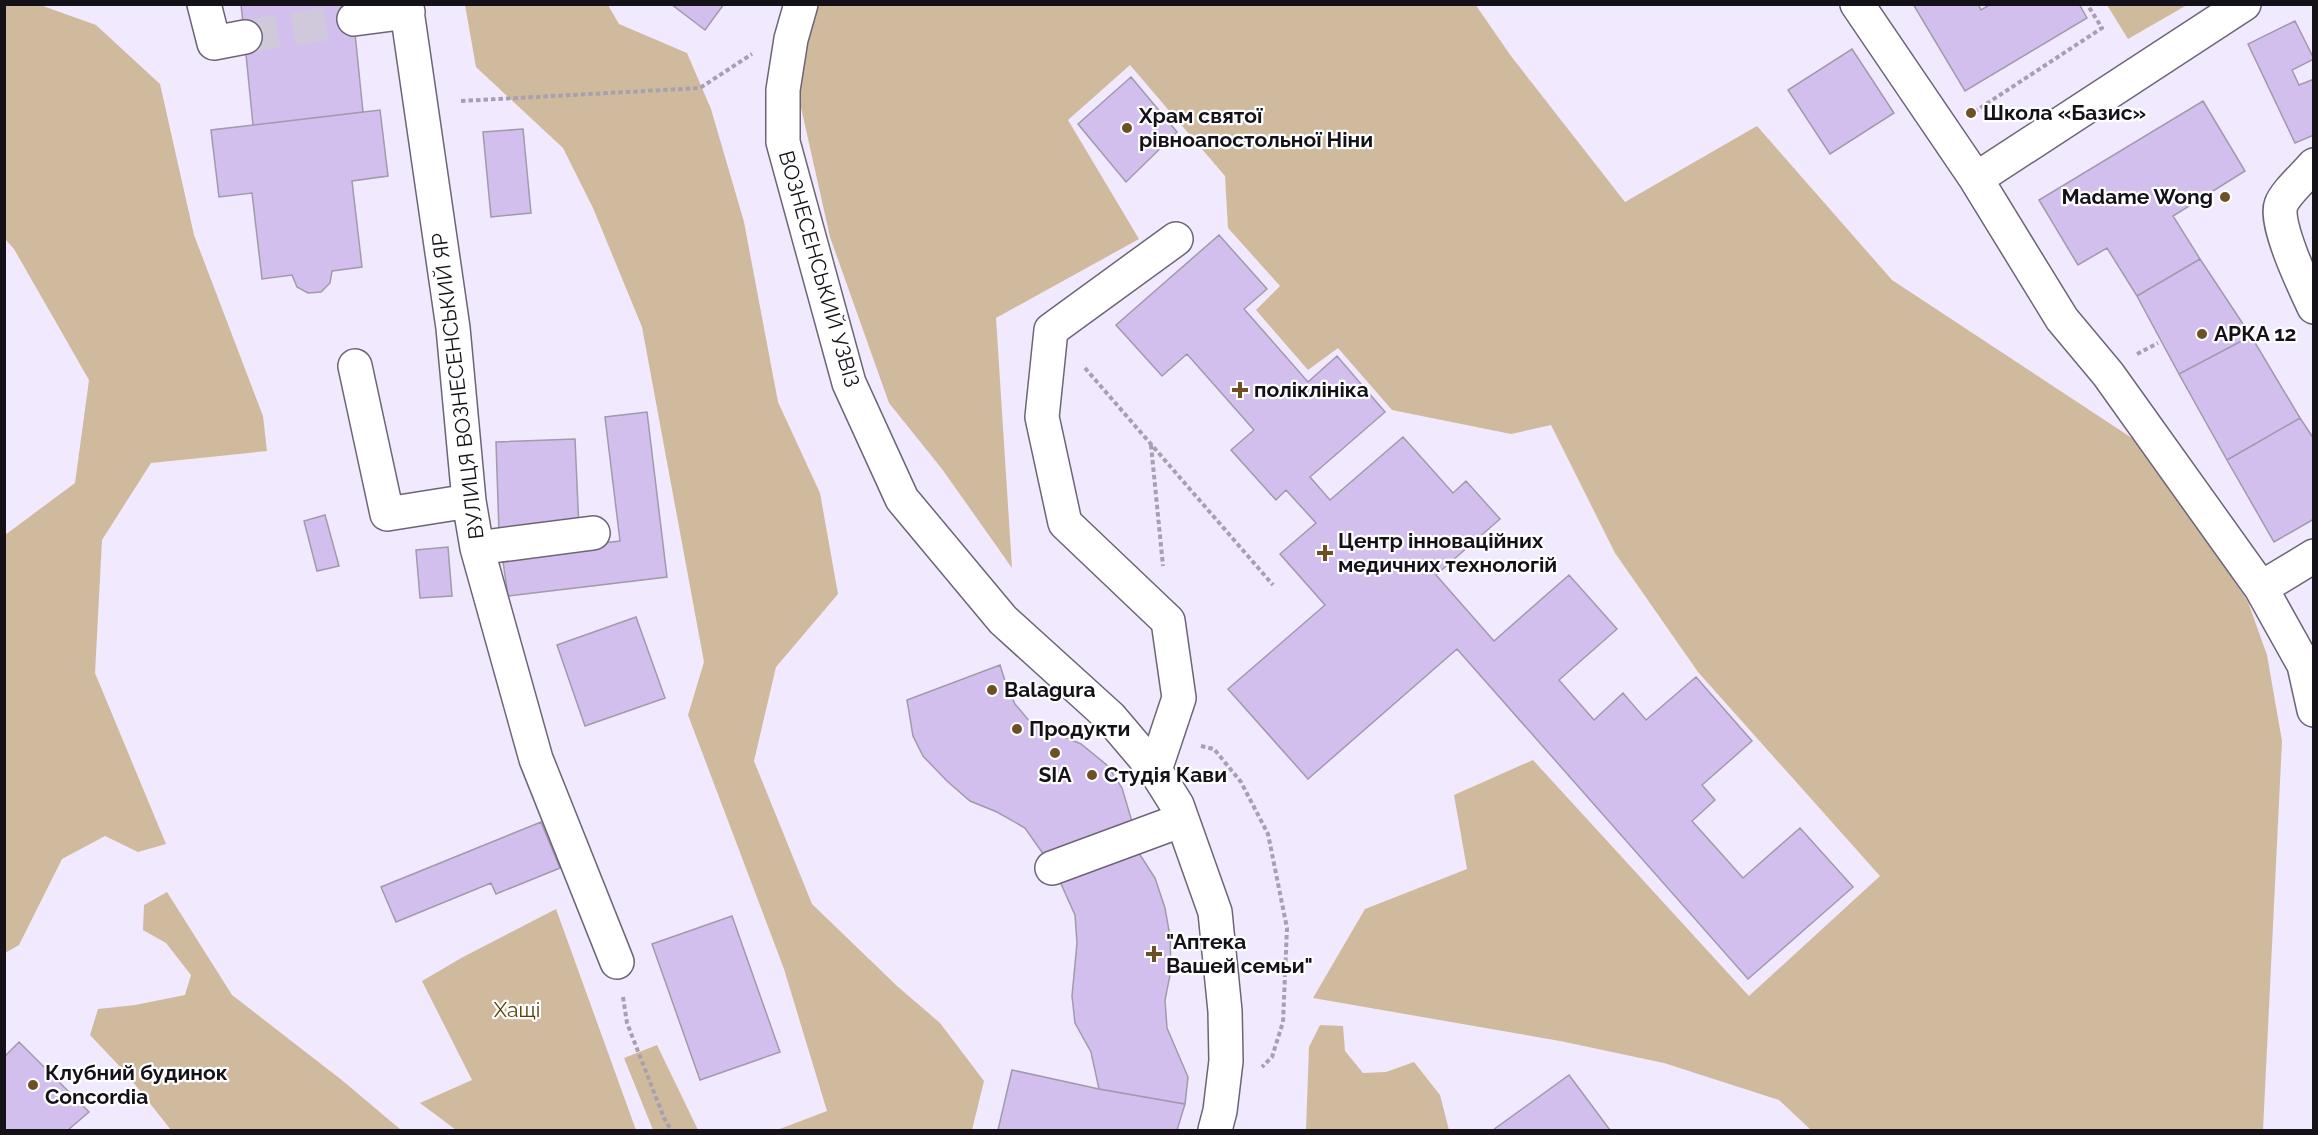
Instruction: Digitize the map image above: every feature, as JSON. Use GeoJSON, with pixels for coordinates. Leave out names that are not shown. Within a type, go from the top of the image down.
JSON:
{"type":"FeatureCollection","features":[{"type":"Feature","properties":{"kind":"street"},"geometry":{"type":"LineString","coordinates":[[204,4],[214,43],[245,38]]}},
{"type":"Feature","properties":{"kind":"street","name":"ВОЗНЕСЕНСЬКИЙ УЗВІЗ"},"geometry":{"type":"LineString","coordinates":[[801,4],[791,39],[783,90],[783,142],[849,383],[902,499],[1004,620],[1110,717],[1155,770],[1177,806],[1215,912],[1225,1011],[1226,1061],[1217,1121]]}},
{"type":"Feature","properties":{"kind":"street"},"geometry":{"type":"LineString","coordinates":[[1857,4],[1976,179],[2062,319],[2108,374],[2261,588],[2304,665],[2313,710]]}},
{"type":"Feature","properties":{"kind":"street"},"geometry":{"type":"LineString","coordinates":[[1976,179],[2244,4]]}},
{"type":"Feature","properties":{"kind":"street"},"geometry":{"type":"LineString","coordinates":[[354,19],[407,8]]}},
{"type":"Feature","properties":{"kind":"street","name":"ВУЛИЦЯ ВОЗНЕСЕНСЬКИЙ ЯР"},"geometry":{"type":"LineString","coordinates":[[407,8],[453,328],[469,501],[477,548],[536,759],[617,962]]}},
{"type":"Feature","properties":{"kind":"street"},"geometry":{"type":"LineString","coordinates":[[2313,165],[2281,203],[2278,214],[2298,273],[2313,307]]}},
{"type":"Feature","properties":{"kind":"street"},"geometry":{"type":"LineString","coordinates":[[1155,770],[1179,698],[1168,621],[1065,524],[1042,417],[1051,330],[1176,238]]}},
{"type":"Feature","properties":{"kind":"street"},"geometry":{"type":"LineString","coordinates":[[355,366],[387,514],[469,501]]}},
{"type":"Feature","properties":{"kind":"street"},"geometry":{"type":"LineString","coordinates":[[477,548],[593,533]]}},
{"type":"Feature","properties":{"kind":"street"},"geometry":{"type":"LineString","coordinates":[[2261,588],[2313,556]]}},
{"type":"Feature","properties":{"kind":"street"},"geometry":{"type":"LineString","coordinates":[[1052,868],[1182,820]]}},
{"type":"Feature","properties":{"kind":"path"},"geometry":{"type":"LineString","coordinates":[[1968,116],[2102,28],[2088,4]]}},
{"type":"Feature","properties":{"kind":"path"},"geometry":{"type":"LineString","coordinates":[[461,101],[700,88],[758,50]]}},
{"type":"Feature","properties":{"kind":"path"},"geometry":{"type":"LineString","coordinates":[[1051,330],[1273,585]]}},
{"type":"Feature","properties":{"kind":"path"},"geometry":{"type":"LineString","coordinates":[[1150,444],[1168,621]]}},
{"type":"Feature","properties":{"kind":"path"},"geometry":{"type":"LineString","coordinates":[[1166,738],[1214,749],[1241,782],[1268,834],[1287,928],[1282,1022],[1272,1058],[1217,1121]]}},
{"type":"Feature","properties":{"kind":"path"},"geometry":{"type":"LineString","coordinates":[[617,962],[627,1023],[671,1131]]}},
{"type":"Feature","properties":{"kind":"green space"},"geometry":{"type":"Polygon","coordinates":[[[5,4],[40,5],[96,25],[160,84],[194,235],[263,416],[267,451],[151,463],[102,540],[95,673],[166,844],[138,852],[105,836],[62,859],[19,945],[5,953],[5,535],[75,483],[89,380],[14,249],[5,239],[5,4]]]}},
{"type":"Feature","properties":{"kind":"green space"},"geometry":{"type":"Polygon","coordinates":[[[1475,4],[1511,56],[1625,202],[1757,126],[1892,280],[2147,448],[2248,602],[2267,655],[2282,741],[2263,1130],[1811,1130],[1779,1100],[1664,1063],[1560,1041],[1313,998],[1365,909],[1467,869],[1454,795],[1533,760],[1749,996],[1880,876],[1698,672],[1615,553],[1551,425],[1511,434],[1392,410],[1338,348],[1308,370],[1256,310],[1280,286],[1228,228],[1225,176],[1130,65],[1068,120],[1139,239],[996,318],[1012,568],[942,469],[889,403],[830,237],[800,103],[804,46],[819,5],[1475,4]]]}},
{"type":"Feature","properties":{"kind":"green space"},"geometry":{"type":"Polygon","coordinates":[[[465,5],[608,5],[619,24],[687,53],[711,109],[744,222],[778,402],[820,493],[838,594],[776,667],[754,761],[812,904],[897,986],[940,1023],[984,1081],[972,1130],[777,1130],[827,1111],[784,969],[688,715],[704,662],[642,327],[593,208],[563,148],[476,67],[465,5]]]}},
{"type":"Feature","properties":{"kind":"green space"},"geometry":{"type":"Polygon","coordinates":[[[2107,5],[2187,5],[2128,39],[2107,5]]]}},
{"type":"Feature","properties":{"kind":"green space"},"geometry":{"type":"Polygon","coordinates":[[[167,892],[232,995],[343,1081],[401,1130],[171,1130],[125,1072],[90,1035],[98,1009],[135,1005],[185,995],[191,975],[166,943],[143,930],[144,905],[167,892]]]}},
{"type":"Feature","properties":{"kind":"green space","name":"Хащі"},"geometry":{"type":"Polygon","coordinates":[[[556,909],[636,1130],[456,1130],[420,1103],[472,1080],[422,981],[556,909]]]}},
{"type":"Feature","properties":{"kind":"green space"},"geometry":{"type":"Polygon","coordinates":[[[1320,1025],[1343,1026],[1345,1051],[1363,1073],[1386,1072],[1414,1062],[1440,1095],[1449,1130],[1306,1130],[1309,1047],[1320,1025]]]}},
{"type":"Feature","properties":{"kind":"green space"},"geometry":{"type":"Polygon","coordinates":[[[657,1045],[698,1130],[653,1130],[624,1058],[657,1045]]]}},
{"type":"Feature","properties":{"kind":"building"},"geometry":{"type":"Polygon","coordinates":[[[241,4],[352,4],[363,112],[253,125],[241,4]]]}},
{"type":"Feature","properties":{"kind":"building"},"geometry":{"type":"Polygon","coordinates":[[[671,4],[724,4],[705,30],[671,4]]]}},
{"type":"Feature","properties":{"kind":"building"},"geometry":{"type":"Polygon","coordinates":[[[1913,4],[1978,4],[1981,10],[1991,4],[2079,4],[2087,18],[1965,91],[1913,4]]]}},
{"type":"Feature","properties":{"kind":"building"},"geometry":{"type":"Polygon","coordinates":[[[2295,21],[2314,59],[2292,70],[2299,85],[2314,79],[2314,135],[2295,143],[2248,44],[2295,21]]]}},
{"type":"Feature","properties":{"kind":"building"},"geometry":{"type":"Polygon","coordinates":[[[1852,49],[1894,113],[1830,154],[1788,90],[1852,49]]]}},
{"type":"Feature","properties":{"kind":"building","name":"Храм святої рівноапостольної Ніни"},"geometry":{"type":"Polygon","coordinates":[[[1131,77],[1177,132],[1126,182],[1078,124],[1131,77]]]}},
{"type":"Feature","properties":{"kind":"building"},"geometry":{"type":"Polygon","coordinates":[[[2203,101],[2245,171],[2173,216],[2200,259],[2137,296],[2107,248],[2078,265],[2039,200],[2203,101]]]}},
{"type":"Feature","properties":{"kind":"building"},"geometry":{"type":"Polygon","coordinates":[[[380,110],[388,176],[352,181],[362,267],[332,271],[330,283],[321,292],[308,293],[297,287],[292,275],[262,279],[252,193],[219,197],[211,130],[380,110]]]}},
{"type":"Feature","properties":{"kind":"building"},"geometry":{"type":"Polygon","coordinates":[[[523,129],[531,213],[491,217],[483,132],[523,129]]]}},
{"type":"Feature","properties":{"kind":"building"},"geometry":{"type":"Polygon","coordinates":[[[1219,235],[1267,289],[1244,309],[1308,382],[1337,356],[1385,412],[1310,477],[1330,500],[1403,437],[1453,493],[1466,481],[1500,519],[1436,575],[1494,641],[1569,575],[1617,629],[1559,680],[1594,720],[1623,693],[1646,720],[1696,677],[1752,741],[1702,785],[1715,800],[1692,821],[1743,878],[1800,828],[1853,887],[1748,979],[1457,649],[1308,779],[1228,689],[1325,605],[1280,554],[1316,523],[1286,490],[1276,500],[1231,450],[1254,430],[1187,354],[1162,376],[1116,325],[1219,235]]]}},
{"type":"Feature","properties":{"kind":"building"},"geometry":{"type":"Polygon","coordinates":[[[2200,259],[2251,336],[2179,374],[2137,296],[2200,259]]]}},
{"type":"Feature","properties":{"kind":"building"},"geometry":{"type":"Polygon","coordinates":[[[2251,336],[2300,418],[2227,460],[2179,374],[2251,336]]]}},
{"type":"Feature","properties":{"kind":"building"},"geometry":{"type":"Polygon","coordinates":[[[647,412],[667,577],[508,596],[502,555],[620,541],[605,417],[647,412]]]}},
{"type":"Feature","properties":{"kind":"building"},"geometry":{"type":"Polygon","coordinates":[[[2300,418],[2314,439],[2314,519],[2274,542],[2227,460],[2300,418]]]}},
{"type":"Feature","properties":{"kind":"building"},"geometry":{"type":"Polygon","coordinates":[[[575,439],[579,529],[499,532],[496,442],[575,439]]]}},
{"type":"Feature","properties":{"kind":"building"},"geometry":{"type":"Polygon","coordinates":[[[325,515],[339,566],[317,571],[304,521],[325,515]]]}},
{"type":"Feature","properties":{"kind":"building"},"geometry":{"type":"Polygon","coordinates":[[[448,547],[452,596],[420,598],[416,550],[448,547]]]}},
{"type":"Feature","properties":{"kind":"building"},"geometry":{"type":"Polygon","coordinates":[[[636,617],[665,698],[585,726],[557,645],[636,617]]]}},
{"type":"Feature","properties":{"kind":"building"},"geometry":{"type":"Polygon","coordinates":[[[1000,665],[1015,704],[1031,723],[1081,744],[1108,766],[1122,788],[1133,825],[1044,855],[1025,828],[997,812],[970,801],[923,756],[913,736],[907,700],[1000,665]]]}},
{"type":"Feature","properties":{"kind":"building"},"geometry":{"type":"Polygon","coordinates":[[[541,822],[560,868],[496,894],[491,883],[396,922],[381,887],[541,822]]]}},
{"type":"Feature","properties":{"kind":"building"},"geometry":{"type":"Polygon","coordinates":[[[1135,847],[1155,878],[1165,908],[1170,936],[1171,970],[1165,1000],[1167,1028],[1188,1077],[1185,1104],[1099,1089],[1091,1052],[1075,1023],[1072,996],[1077,943],[1075,915],[1057,875],[1135,847]]]}},
{"type":"Feature","properties":{"kind":"building"},"geometry":{"type":"Polygon","coordinates":[[[732,916],[780,1052],[700,1080],[652,944],[732,916]]]}},
{"type":"Feature","properties":{"kind":"building","name":"Клубний будинок Concordia"},"geometry":{"type":"Polygon","coordinates":[[[19,1042],[89,1112],[68,1130],[4,1130],[4,1057],[19,1042]]]}},
{"type":"Feature","properties":{"kind":"building"},"geometry":{"type":"Polygon","coordinates":[[[1012,1070],[1099,1089],[1185,1104],[1177,1130],[998,1130],[1012,1070]]]}},
{"type":"Feature","properties":{"kind":"building"},"geometry":{"type":"Polygon","coordinates":[[[1569,1075],[1610,1130],[1493,1130],[1569,1075]]]}},
{"type":"Feature","properties":{"kind":"tunnel"},"geometry":{"type":"LineString","coordinates":[[245,37],[354,19]]}},
{"type":"Feature","properties":{"kind":"place","name":"Школа «Базис»"},"geometry":{"type":"Point","coordinates":[1971,113]}},
{"type":"Feature","properties":{"kind":"place","name":"Храм святої рівноапостольної Ніни"},"geometry":{"type":"Point","coordinates":[1127,128]}},
{"type":"Feature","properties":{"kind":"place","name":"Madame Wong"},"geometry":{"type":"Point","coordinates":[2225,197]}},
{"type":"Feature","properties":{"kind":"place","name":"АРКА 12"},"geometry":{"type":"Point","coordinates":[2202,334]}},
{"type":"Feature","properties":{"kind":"place","name":"поліклініка"},"geometry":{"type":"Point","coordinates":[1240,390]}},
{"type":"Feature","properties":{"kind":"place","name":"Центр інноваційних медичних технологій"},"geometry":{"type":"Point","coordinates":[1325,553]}},
{"type":"Feature","properties":{"kind":"place","name":"Balagura"},"geometry":{"type":"Point","coordinates":[992,690]}},
{"type":"Feature","properties":{"kind":"place","name":"Продукти"},"geometry":{"type":"Point","coordinates":[1017,729]}},
{"type":"Feature","properties":{"kind":"place","name":"SIA"},"geometry":{"type":"Point","coordinates":[1055,753]}},
{"type":"Feature","properties":{"kind":"place","name":"Студія Кави"},"geometry":{"type":"Point","coordinates":[1092,775]}},
{"type":"Feature","properties":{"kind":"place","name":"\"Аптека Вашей семьи\""},"geometry":{"type":"Point","coordinates":[1154,954]}},
{"type":"Feature","properties":{"kind":"place","name":"Клубний будинок Concordia"},"geometry":{"type":"Point","coordinates":[33,1085]}}]}
